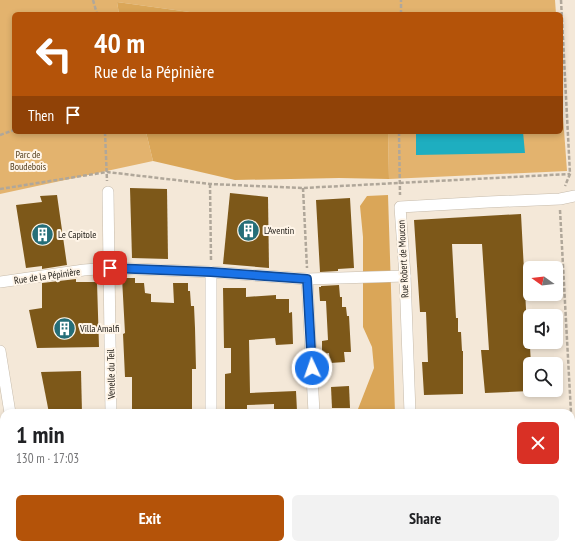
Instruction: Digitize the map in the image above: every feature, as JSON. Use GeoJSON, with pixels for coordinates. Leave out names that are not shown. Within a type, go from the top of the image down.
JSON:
{"type":"FeatureCollection","features":[{"type":"Feature","properties":{"kind":"street","name":"Venelle du Teil"},"geometry":{"type":"LineString","coordinates":[[108,192],[111,409]]}},
{"type":"Feature","properties":{"kind":"street","name":"Rue Robert de Moucon"},"geometry":{"type":"LineString","coordinates":[[410,409],[405,276],[400,207],[560,199],[575,196]]}},
{"type":"Feature","properties":{"kind":"street","name":"Rue de la Pépinière"},"geometry":{"type":"LineString","coordinates":[[0,282],[84,270],[110,268],[211,272],[307,279],[405,276]]}},
{"type":"Feature","properties":{"kind":"street"},"geometry":{"type":"LineString","coordinates":[[211,272],[211,409]]}},
{"type":"Feature","properties":{"kind":"street"},"geometry":{"type":"LineString","coordinates":[[307,279],[314,409]]}},
{"type":"Feature","properties":{"kind":"street"},"geometry":{"type":"LineString","coordinates":[[0,351],[9,409]]}},
{"type":"Feature","properties":{"kind":"path"},"geometry":{"type":"LineString","coordinates":[[94,0],[97,12]]}},
{"type":"Feature","properties":{"kind":"path"},"geometry":{"type":"LineString","coordinates":[[401,0],[401,12]]}},
{"type":"Feature","properties":{"kind":"path"},"geometry":{"type":"LineString","coordinates":[[561,0],[562,12]]}},
{"type":"Feature","properties":{"kind":"path"},"geometry":{"type":"LineString","coordinates":[[563,35],[570,174],[560,199],[571,409]]}},
{"type":"Feature","properties":{"kind":"path"},"geometry":{"type":"LineString","coordinates":[[0,135],[12,131]]}},
{"type":"Feature","properties":{"kind":"path"},"geometry":{"type":"LineString","coordinates":[[105,134],[108,192]]}},
{"type":"Feature","properties":{"kind":"path"},"geometry":{"type":"LineString","coordinates":[[399,134],[400,207]]}},
{"type":"Feature","properties":{"kind":"path"},"geometry":{"type":"LineString","coordinates":[[0,189],[107,172],[210,184],[302,188],[570,174]]}},
{"type":"Feature","properties":{"kind":"path"},"geometry":{"type":"LineString","coordinates":[[210,184],[211,272]]}},
{"type":"Feature","properties":{"kind":"path"},"geometry":{"type":"LineString","coordinates":[[302,188],[307,279]]}},
{"type":"Feature","properties":{"kind":"green space","name":"Parc de Boudebois"},"geometry":{"type":"Polygon","coordinates":[[[0,0],[555,0],[556,12],[190,12],[117,2],[119,12],[12,12],[12,134],[146,134],[153,161],[0,194],[0,0]]]}},
{"type":"Feature","properties":{"kind":"green space"},"geometry":{"type":"Polygon","coordinates":[[[563,116],[567,171],[389,179],[388,134],[563,134],[563,116]]]}},
{"type":"Feature","properties":{"kind":"shaded area"},"geometry":{"type":"Polygon","coordinates":[[[117,2],[190,12],[119,12],[117,2]]]}},
{"type":"Feature","properties":{"kind":"shaded area"},"geometry":{"type":"Polygon","coordinates":[[[146,134],[388,134],[389,179],[339,178],[235,180],[153,161],[146,134]]]}},
{"type":"Feature","properties":{"kind":"shaded area"},"geometry":{"type":"Polygon","coordinates":[[[388,195],[395,409],[358,409],[374,368],[372,347],[363,327],[363,237],[360,206],[367,196],[388,195]]]}},
{"type":"Feature","properties":{"kind":"water"},"geometry":{"type":"Polygon","coordinates":[[[416,134],[523,134],[525,153],[416,155],[416,134]]]}},
{"type":"Feature","properties":{"kind":"building"},"geometry":{"type":"Polygon","coordinates":[[[130,188],[167,189],[168,259],[132,258],[130,188]]]}},
{"type":"Feature","properties":{"kind":"building","name":"L'Aventin"},"geometry":{"type":"Polygon","coordinates":[[[230,193],[268,197],[269,268],[223,264],[230,193]]]}},
{"type":"Feature","properties":{"kind":"building","name":"Le Capitole"},"geometry":{"type":"Polygon","coordinates":[[[57,195],[67,265],[42,269],[42,266],[26,268],[16,205],[42,202],[40,196],[57,195]]]}},
{"type":"Feature","properties":{"kind":"building"},"geometry":{"type":"Polygon","coordinates":[[[350,198],[354,268],[320,272],[316,200],[350,198]]]}},
{"type":"Feature","properties":{"kind":"building"},"geometry":{"type":"Polygon","coordinates":[[[521,214],[523,261],[523,301],[526,301],[526,309],[523,309],[523,349],[530,349],[531,357],[523,357],[523,391],[485,393],[481,350],[489,350],[482,244],[452,244],[456,318],[458,318],[458,332],[461,332],[463,351],[463,394],[424,395],[422,362],[428,362],[426,312],[420,312],[414,220],[521,214]]]}},
{"type":"Feature","properties":{"kind":"building"},"geometry":{"type":"Polygon","coordinates":[[[122,278],[135,278],[135,283],[144,283],[145,293],[151,294],[151,302],[174,303],[173,283],[188,283],[191,306],[194,306],[195,328],[196,369],[192,369],[192,409],[132,409],[132,377],[125,377],[123,334],[125,333],[122,278]]]}},
{"type":"Feature","properties":{"kind":"building","name":"Villa Amalfi"},"geometry":{"type":"Polygon","coordinates":[[[76,279],[76,282],[97,282],[99,347],[37,348],[29,310],[42,308],[42,283],[76,279]]]}},
{"type":"Feature","properties":{"kind":"building"},"geometry":{"type":"Polygon","coordinates":[[[339,285],[340,297],[342,297],[342,307],[346,307],[347,316],[349,316],[351,352],[344,352],[345,362],[330,363],[329,353],[322,354],[322,341],[328,340],[326,301],[320,301],[319,287],[339,285]]]}},
{"type":"Feature","properties":{"kind":"building"},"geometry":{"type":"Polygon","coordinates":[[[223,288],[246,288],[246,297],[276,295],[276,299],[289,299],[289,313],[292,312],[293,344],[276,345],[275,338],[249,340],[250,393],[296,391],[297,409],[274,409],[274,404],[247,405],[247,409],[225,409],[225,374],[231,373],[231,348],[224,348],[223,288]]]}},
{"type":"Feature","properties":{"kind":"building"},"geometry":{"type":"Polygon","coordinates":[[[81,371],[82,409],[48,409],[41,372],[81,371]]]}},
{"type":"Feature","properties":{"kind":"building"},"geometry":{"type":"Polygon","coordinates":[[[349,386],[350,408],[332,408],[331,387],[349,386]]]}},
{"type":"Feature","properties":{"kind":"place","name":"L'Aventin"},"geometry":{"type":"Point","coordinates":[248,230]}},
{"type":"Feature","properties":{"kind":"place","name":"Le Capitole"},"geometry":{"type":"Point","coordinates":[42,234]}},
{"type":"Feature","properties":{"kind":"place","name":"Villa Amalfi"},"geometry":{"type":"Point","coordinates":[65,328]}},
{"type":"Feature","properties":{"kind":"route"},"geometry":{"type":"LineString","coordinates":[[110,268],[211,272],[307,279],[312,368]]}}]}
